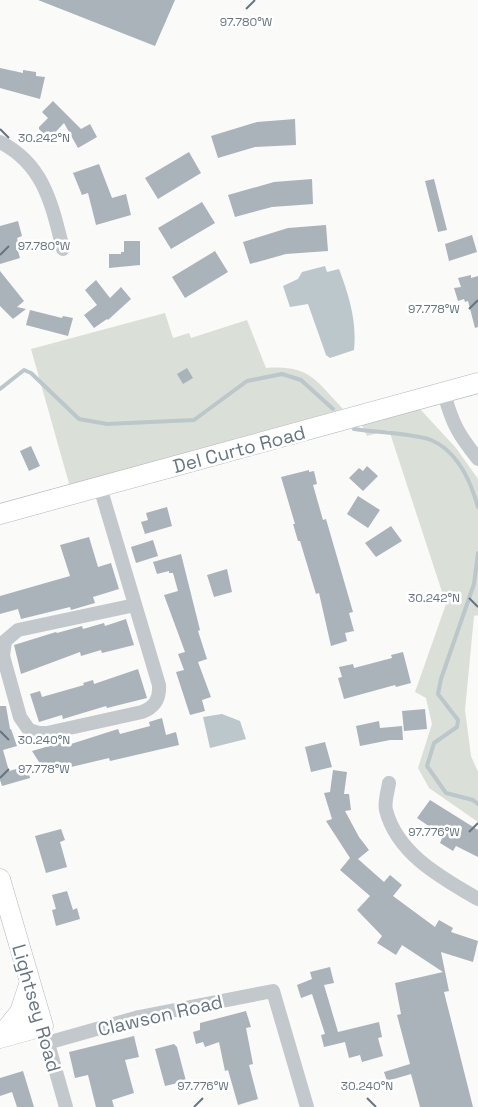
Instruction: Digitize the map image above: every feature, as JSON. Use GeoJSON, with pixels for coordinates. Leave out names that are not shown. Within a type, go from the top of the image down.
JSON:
{"type":"FeatureCollection","features":[{"type":"Feature","properties":{"kind":"street"},"geometry":{"type":"LineString","coordinates":[[0,142],[23,157],[44,184],[50,198],[63,249]]}},
{"type":"Feature","properties":{"kind":"street","name":"Del Curto Road"},"geometry":{"type":"LineString","coordinates":[[0,514],[478,383]]}},
{"type":"Feature","properties":{"kind":"street"},"geometry":{"type":"LineString","coordinates":[[444,393],[452,424],[459,436],[478,459]]}},
{"type":"Feature","properties":{"kind":"street"},"geometry":{"type":"LineString","coordinates":[[100,487],[159,684],[160,693],[150,709],[142,712],[39,734],[24,725],[3,656],[5,641],[11,634],[18,630],[135,605]]}},
{"type":"Feature","properties":{"kind":"street"},"geometry":{"type":"LineString","coordinates":[[389,783],[385,808],[394,828],[408,848],[423,864],[441,878],[478,899]]}},
{"type":"Feature","properties":{"kind":"street","name":"Lightsey Road"},"geometry":{"type":"LineString","coordinates":[[0,879],[66,1107]]}},
{"type":"Feature","properties":{"kind":"street"},"geometry":{"type":"LineString","coordinates":[[0,1038],[20,1012],[30,982]]}},
{"type":"Feature","properties":{"kind":"street","name":"Clawson Road"},"geometry":{"type":"LineString","coordinates":[[0,1038],[45,1034],[273,991],[307,1107]]}},
{"type":"Feature","properties":{"kind":"shaded area"},"geometry":{"type":"Polygon","coordinates":[[[325,266],[327,272],[339,269],[349,299],[355,339],[354,350],[330,358],[326,355],[308,304],[290,307],[283,286],[298,279],[302,272],[325,266]]]}},
{"type":"Feature","properties":{"kind":"shaded area"},"geometry":{"type":"Polygon","coordinates":[[[165,313],[173,338],[189,333],[191,338],[247,320],[266,368],[293,369],[310,376],[343,409],[70,487],[31,349],[165,313]]]}},
{"type":"Feature","properties":{"kind":"shaded area"},"geometry":{"type":"Polygon","coordinates":[[[419,408],[456,448],[478,479],[478,615],[474,616],[465,710],[471,756],[478,772],[478,822],[429,788],[418,768],[432,724],[426,698],[415,692],[446,604],[389,430],[367,436],[361,423],[419,408]]]}},
{"type":"Feature","properties":{"kind":"shaded area"},"geometry":{"type":"Polygon","coordinates":[[[222,714],[240,721],[246,739],[210,748],[203,717],[222,714]]]}},
{"type":"Feature","properties":{"kind":"building"},"geometry":{"type":"Polygon","coordinates":[[[38,0],[175,0],[155,46],[38,0]]]}},
{"type":"Feature","properties":{"kind":"building"},"geometry":{"type":"Polygon","coordinates":[[[0,68],[23,73],[23,70],[36,72],[36,76],[45,77],[40,99],[0,88],[0,68]]]}},
{"type":"Feature","properties":{"kind":"building"},"geometry":{"type":"Polygon","coordinates":[[[53,101],[81,129],[90,124],[97,137],[78,148],[64,123],[49,139],[39,127],[48,118],[42,112],[53,101]]]}},
{"type":"Feature","properties":{"kind":"building"},"geometry":{"type":"Polygon","coordinates":[[[295,119],[296,145],[255,147],[218,158],[211,136],[257,122],[295,119]]]}},
{"type":"Feature","properties":{"kind":"building"},"geometry":{"type":"Polygon","coordinates":[[[189,152],[201,173],[158,199],[145,178],[189,152]]]}},
{"type":"Feature","properties":{"kind":"building"},"geometry":{"type":"Polygon","coordinates":[[[99,164],[112,198],[126,194],[131,215],[96,225],[88,193],[82,195],[73,173],[99,164]]]}},
{"type":"Feature","properties":{"kind":"building"},"geometry":{"type":"Polygon","coordinates":[[[312,179],[313,204],[272,207],[235,217],[228,195],[274,182],[312,179]]]}},
{"type":"Feature","properties":{"kind":"building"},"geometry":{"type":"Polygon","coordinates":[[[434,179],[447,230],[438,232],[425,181],[434,179]]]}},
{"type":"Feature","properties":{"kind":"building"},"geometry":{"type":"Polygon","coordinates":[[[202,202],[215,223],[171,249],[158,228],[202,202]]]}},
{"type":"Feature","properties":{"kind":"building"},"geometry":{"type":"Polygon","coordinates":[[[18,221],[22,236],[17,238],[20,258],[0,264],[0,226],[18,221]]]}},
{"type":"Feature","properties":{"kind":"building"},"geometry":{"type":"Polygon","coordinates":[[[326,225],[328,251],[286,254],[250,264],[243,242],[288,228],[326,225]]]}},
{"type":"Feature","properties":{"kind":"building"},"geometry":{"type":"Polygon","coordinates":[[[472,235],[477,252],[449,261],[445,244],[472,235]]]}},
{"type":"Feature","properties":{"kind":"building"},"geometry":{"type":"Polygon","coordinates":[[[124,241],[140,241],[140,265],[109,268],[109,254],[121,254],[121,252],[124,252],[124,241]]]}},
{"type":"Feature","properties":{"kind":"building"},"geometry":{"type":"Polygon","coordinates":[[[215,251],[228,272],[185,298],[172,277],[215,251]]]}},
{"type":"Feature","properties":{"kind":"building"},"geometry":{"type":"Polygon","coordinates":[[[0,271],[24,301],[17,307],[26,309],[13,319],[0,306],[0,271]]]}},
{"type":"Feature","properties":{"kind":"building"},"geometry":{"type":"Polygon","coordinates":[[[471,275],[471,278],[478,276],[478,327],[475,328],[468,301],[465,302],[464,299],[458,301],[454,288],[461,287],[458,278],[471,275]]]}},
{"type":"Feature","properties":{"kind":"building"},"geometry":{"type":"Polygon","coordinates":[[[96,280],[110,298],[121,287],[131,299],[108,320],[94,328],[84,315],[97,305],[85,290],[96,280]]]}},
{"type":"Feature","properties":{"kind":"building"},"geometry":{"type":"Polygon","coordinates":[[[30,310],[62,318],[63,316],[73,318],[68,336],[26,325],[30,310]]]}},
{"type":"Feature","properties":{"kind":"building"},"geometry":{"type":"Polygon","coordinates":[[[187,368],[193,378],[183,384],[177,374],[187,368]]]}},
{"type":"Feature","properties":{"kind":"building"},"geometry":{"type":"Polygon","coordinates":[[[31,446],[40,466],[29,471],[20,451],[31,446]]]}},
{"type":"Feature","properties":{"kind":"building"},"geometry":{"type":"Polygon","coordinates":[[[367,466],[378,476],[363,491],[349,478],[359,468],[363,471],[367,466]]]}},
{"type":"Feature","properties":{"kind":"building"},"geometry":{"type":"Polygon","coordinates":[[[309,470],[309,472],[314,471],[317,484],[313,485],[323,520],[326,519],[353,612],[349,613],[354,631],[345,633],[347,641],[331,646],[319,593],[316,594],[300,541],[298,541],[281,477],[309,470]]]}},
{"type":"Feature","properties":{"kind":"building"},"geometry":{"type":"Polygon","coordinates":[[[358,496],[380,510],[368,528],[347,514],[358,496]]]}},
{"type":"Feature","properties":{"kind":"building"},"geometry":{"type":"Polygon","coordinates":[[[167,507],[172,526],[145,534],[141,522],[148,520],[146,513],[167,507]]]}},
{"type":"Feature","properties":{"kind":"building"},"geometry":{"type":"Polygon","coordinates":[[[391,526],[402,541],[376,557],[365,543],[391,526]]]}},
{"type":"Feature","properties":{"kind":"building"},"geometry":{"type":"Polygon","coordinates":[[[89,537],[98,567],[111,563],[119,589],[93,597],[95,603],[71,610],[70,607],[21,619],[18,609],[0,614],[0,596],[70,576],[60,545],[89,537]]]}},
{"type":"Feature","properties":{"kind":"building"},"geometry":{"type":"Polygon","coordinates":[[[153,540],[158,556],[136,563],[131,547],[153,540]]]}},
{"type":"Feature","properties":{"kind":"building"},"geometry":{"type":"Polygon","coordinates":[[[181,554],[200,630],[198,631],[207,659],[198,662],[211,697],[202,700],[205,711],[190,715],[176,672],[184,670],[178,654],[185,652],[164,595],[178,591],[173,573],[169,573],[169,571],[157,574],[153,562],[181,554]]]}},
{"type":"Feature","properties":{"kind":"building"},"geometry":{"type":"Polygon","coordinates":[[[227,569],[232,592],[214,597],[207,575],[227,569]]]}},
{"type":"Feature","properties":{"kind":"building"},"geometry":{"type":"Polygon","coordinates":[[[126,619],[134,645],[102,653],[101,650],[81,656],[80,652],[21,674],[14,645],[56,632],[82,626],[83,629],[104,623],[105,626],[126,619]]]}},
{"type":"Feature","properties":{"kind":"building"},"geometry":{"type":"Polygon","coordinates":[[[403,652],[411,683],[396,687],[395,685],[344,699],[338,678],[342,677],[339,667],[353,664],[354,668],[392,658],[391,655],[403,652]]]}},
{"type":"Feature","properties":{"kind":"building"},"geometry":{"type":"Polygon","coordinates":[[[138,669],[147,698],[107,708],[106,706],[63,719],[62,715],[39,722],[30,694],[40,691],[42,697],[84,685],[83,683],[93,680],[94,684],[138,669]]]}},
{"type":"Feature","properties":{"kind":"building"},"geometry":{"type":"Polygon","coordinates":[[[0,706],[6,706],[10,729],[17,746],[3,750],[9,771],[27,766],[30,778],[2,786],[0,780],[0,706]]]}},
{"type":"Feature","properties":{"kind":"building"},"geometry":{"type":"Polygon","coordinates":[[[425,709],[427,729],[404,731],[402,711],[425,709]]]}},
{"type":"Feature","properties":{"kind":"building"},"geometry":{"type":"Polygon","coordinates":[[[162,718],[166,735],[176,732],[179,745],[110,761],[109,758],[46,773],[32,751],[70,740],[71,744],[118,729],[120,734],[150,726],[149,722],[162,718]]]}},
{"type":"Feature","properties":{"kind":"building"},"geometry":{"type":"Polygon","coordinates":[[[379,721],[380,728],[402,726],[403,740],[390,740],[360,746],[356,726],[379,721]]]}},
{"type":"Feature","properties":{"kind":"building"},"geometry":{"type":"Polygon","coordinates":[[[325,742],[332,767],[311,772],[305,747],[325,742]]]}},
{"type":"Feature","properties":{"kind":"building"},"geometry":{"type":"Polygon","coordinates":[[[333,770],[347,772],[344,794],[349,794],[351,810],[345,811],[359,837],[369,850],[358,859],[384,882],[390,875],[402,885],[393,896],[435,927],[439,920],[453,928],[451,932],[478,941],[473,962],[441,952],[449,991],[444,992],[473,1107],[420,1107],[411,1074],[387,1081],[384,1072],[410,1064],[397,1015],[401,1014],[395,983],[443,972],[402,945],[396,955],[377,943],[382,936],[357,910],[370,896],[340,870],[350,858],[326,821],[332,819],[324,793],[330,792],[333,770]]]}},
{"type":"Feature","properties":{"kind":"building"},"geometry":{"type":"Polygon","coordinates":[[[430,800],[478,830],[478,857],[456,846],[453,851],[440,843],[443,836],[417,818],[430,800]]]}},
{"type":"Feature","properties":{"kind":"building"},"geometry":{"type":"Polygon","coordinates":[[[61,829],[65,840],[60,842],[67,867],[46,873],[35,836],[61,829]]]}},
{"type":"Feature","properties":{"kind":"building"},"geometry":{"type":"Polygon","coordinates":[[[67,891],[73,910],[77,908],[80,919],[56,926],[52,910],[56,909],[52,895],[67,891]]]}},
{"type":"Feature","properties":{"kind":"building"},"geometry":{"type":"Polygon","coordinates":[[[330,967],[334,983],[324,985],[338,1032],[379,1022],[382,1037],[378,1038],[383,1056],[362,1062],[360,1055],[349,1058],[345,1042],[324,1047],[321,1035],[325,1034],[312,994],[301,998],[297,985],[312,979],[310,972],[330,967]]]}},
{"type":"Feature","properties":{"kind":"building"},"geometry":{"type":"Polygon","coordinates":[[[246,1011],[251,1027],[246,1028],[253,1064],[249,1065],[258,1099],[238,1105],[228,1070],[225,1071],[219,1042],[205,1047],[203,1042],[196,1044],[193,1032],[200,1030],[200,1023],[246,1011]]]}},
{"type":"Feature","properties":{"kind":"building"},"geometry":{"type":"Polygon","coordinates":[[[134,1036],[139,1057],[125,1060],[134,1093],[112,1100],[114,1107],[96,1107],[88,1075],[75,1078],[69,1052],[134,1036]]]}},
{"type":"Feature","properties":{"kind":"building"},"geometry":{"type":"Polygon","coordinates":[[[174,1044],[177,1047],[186,1081],[165,1086],[155,1049],[174,1044]]]}},
{"type":"Feature","properties":{"kind":"building"},"geometry":{"type":"Polygon","coordinates":[[[23,1071],[34,1107],[17,1107],[12,1092],[0,1096],[0,1078],[23,1071]]]}},
{"type":"Feature","properties":{"kind":"waterway"},"geometry":{"type":"LineString","coordinates":[[0,389],[24,370],[31,373],[79,419],[107,424],[194,420],[247,381],[282,374],[301,380],[333,409]]}},
{"type":"Feature","properties":{"kind":"waterway"},"geometry":{"type":"LineString","coordinates":[[354,429],[415,436],[431,440],[440,445],[462,468],[478,507]]}},
{"type":"Feature","properties":{"kind":"waterway"},"geometry":{"type":"LineString","coordinates":[[478,553],[474,584],[441,679],[438,694],[458,720],[457,727],[434,743],[427,766],[446,793],[473,800],[478,804]]}}]}
